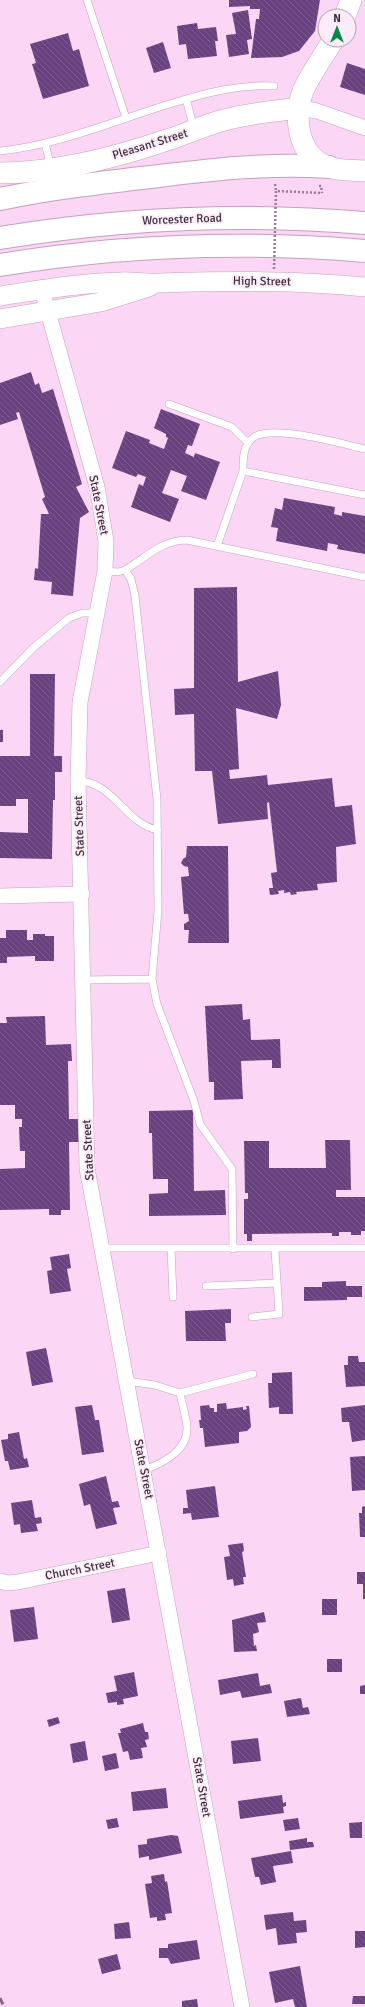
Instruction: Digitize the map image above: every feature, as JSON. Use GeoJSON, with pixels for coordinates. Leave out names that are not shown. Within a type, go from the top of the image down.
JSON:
{"type":"FeatureCollection","features":[{"type":"Feature","properties":{"kind":"highway"},"geometry":{"type":"LineString","coordinates":[[0,199],[96,183],[217,169],[296,165],[329,168]]}},
{"type":"Feature","properties":{"kind":"highway","name":"Worcester Road"},"geometry":{"type":"LineString","coordinates":[[0,238],[96,224],[159,220],[271,218],[365,223]]}},
{"type":"Feature","properties":{"kind":"highway"},"geometry":{"type":"LineString","coordinates":[[0,265],[57,256],[167,247],[278,246],[365,251]]}},
{"type":"Feature","properties":{"kind":"main road"},"geometry":{"type":"LineString","coordinates":[[328,48],[304,90],[300,108],[300,135],[304,147],[314,160],[329,168],[365,171]]}},
{"type":"Feature","properties":{"kind":"main road","name":"Pleasant Street"},"geometry":{"type":"LineString","coordinates":[[0,173],[51,168],[141,149],[195,130],[243,116],[300,108]]}},
{"type":"Feature","properties":{"kind":"street"},"geometry":{"type":"LineString","coordinates":[[300,108],[317,111],[365,128]]}},
{"type":"Feature","properties":{"kind":"street","name":"High Street"},"geometry":{"type":"LineString","coordinates":[[0,296],[121,282],[158,283],[254,281],[324,283],[365,287]]}},
{"type":"Feature","properties":{"kind":"street","name":"High Street"},"geometry":{"type":"LineString","coordinates":[[0,319],[113,298],[158,283]]}},
{"type":"Feature","properties":{"kind":"street","name":"State Street"},"geometry":{"type":"LineString","coordinates":[[42,290],[99,494],[106,541],[105,571],[80,702],[78,781],[82,894],[87,1168],[160,1554],[242,2007]]}},
{"type":"Feature","properties":{"kind":"street"},"geometry":{"type":"LineString","coordinates":[[0,896],[82,894]]}},
{"type":"Feature","properties":{"kind":"street","name":"Church Street"},"geometry":{"type":"LineString","coordinates":[[0,1581],[7,1583],[18,1582],[160,1554]]}},
{"type":"Feature","properties":{"kind":"lane"},"geometry":{"type":"LineString","coordinates":[[87,0],[126,118]]}},
{"type":"Feature","properties":{"kind":"lane"},"geometry":{"type":"LineString","coordinates":[[0,150],[45,143],[186,99],[238,88],[274,86]]}},
{"type":"Feature","properties":{"kind":"lane"},"geometry":{"type":"LineString","coordinates":[[186,99],[195,130]]}},
{"type":"Feature","properties":{"kind":"lane"},"geometry":{"type":"LineString","coordinates":[[45,143],[51,168]]}},
{"type":"Feature","properties":{"kind":"lane"},"geometry":{"type":"LineString","coordinates":[[169,404],[232,427],[248,443]]}},
{"type":"Feature","properties":{"kind":"lane"},"geometry":{"type":"LineString","coordinates":[[217,546],[243,470],[244,452],[248,443],[254,437],[274,432],[287,433],[365,449]]}},
{"type":"Feature","properties":{"kind":"lane"},"geometry":{"type":"LineString","coordinates":[[243,470],[365,495]]}},
{"type":"Feature","properties":{"kind":"lane"},"geometry":{"type":"LineString","coordinates":[[105,571],[118,572],[125,570],[170,542],[186,540],[365,577]]}},
{"type":"Feature","properties":{"kind":"lane"},"geometry":{"type":"LineString","coordinates":[[125,570],[131,579],[135,596],[157,799],[157,928],[152,979],[157,1004],[194,1101],[200,1124],[232,1169],[233,1249]]}},
{"type":"Feature","properties":{"kind":"lane"},"geometry":{"type":"LineString","coordinates":[[0,682],[33,648],[69,618],[82,613],[96,613]]}},
{"type":"Feature","properties":{"kind":"lane"},"geometry":{"type":"LineString","coordinates":[[78,781],[95,783],[141,824],[158,830]]}},
{"type":"Feature","properties":{"kind":"lane"},"geometry":{"type":"LineString","coordinates":[[83,980],[152,979]]}},
{"type":"Feature","properties":{"kind":"lane"},"geometry":{"type":"LineString","coordinates":[[102,1248],[365,1248]]}},
{"type":"Feature","properties":{"kind":"lane"},"geometry":{"type":"LineString","coordinates":[[171,1248],[173,1297]]}},
{"type":"Feature","properties":{"kind":"lane"},"geometry":{"type":"LineString","coordinates":[[252,1318],[279,1314],[274,1249]]}},
{"type":"Feature","properties":{"kind":"lane"},"geometry":{"type":"LineString","coordinates":[[206,1286],[277,1283]]}},
{"type":"Feature","properties":{"kind":"lane"},"geometry":{"type":"LineString","coordinates":[[127,1381],[155,1385],[180,1393],[253,1374]]}},
{"type":"Feature","properties":{"kind":"lane"},"geometry":{"type":"LineString","coordinates":[[144,1470],[166,1462],[182,1445],[187,1428],[180,1393]]}},
{"type":"Feature","properties":{"kind":"path"},"geometry":{"type":"LineString","coordinates":[[274,269],[276,191],[322,193]]}},
{"type":"Feature","properties":{"kind":"building"},"geometry":{"type":"Polygon","coordinates":[[[229,0],[320,0],[319,8],[317,8],[315,31],[299,51],[282,57],[251,58],[256,19],[259,19],[260,9],[250,9],[250,6],[229,7],[229,0]]]}},
{"type":"Feature","properties":{"kind":"building"},"geometry":{"type":"Polygon","coordinates":[[[248,10],[252,39],[247,40],[249,54],[229,57],[226,35],[236,34],[232,13],[248,10]]]}},
{"type":"Feature","properties":{"kind":"building"},"geometry":{"type":"Polygon","coordinates":[[[197,23],[198,29],[216,27],[218,41],[215,41],[217,56],[188,59],[186,44],[179,45],[177,26],[197,23]]]}},
{"type":"Feature","properties":{"kind":"building"},"geometry":{"type":"Polygon","coordinates":[[[68,33],[73,51],[79,49],[89,86],[43,99],[32,64],[36,63],[30,44],[68,33]]]}},
{"type":"Feature","properties":{"kind":"building"},"geometry":{"type":"Polygon","coordinates":[[[163,42],[171,68],[154,73],[146,48],[163,42]]]}},
{"type":"Feature","properties":{"kind":"building"},"geometry":{"type":"Polygon","coordinates":[[[347,63],[365,69],[365,95],[340,87],[347,63]]]}},
{"type":"Feature","properties":{"kind":"building"},"geometry":{"type":"Polygon","coordinates":[[[31,372],[35,385],[39,383],[42,393],[53,389],[82,484],[76,487],[89,512],[80,518],[73,596],[51,594],[52,582],[34,580],[35,568],[38,569],[41,514],[49,514],[42,499],[45,497],[19,412],[16,413],[18,419],[0,425],[0,383],[31,372]]]}},
{"type":"Feature","properties":{"kind":"building"},"geometry":{"type":"Polygon","coordinates":[[[161,409],[200,424],[192,446],[188,445],[185,453],[194,457],[195,453],[220,462],[206,500],[181,491],[187,476],[171,470],[162,493],[179,499],[170,522],[131,507],[139,484],[143,486],[146,477],[138,474],[136,477],[112,468],[126,431],[150,440],[149,443],[164,449],[168,438],[166,437],[166,434],[154,428],[161,409]]]}},
{"type":"Feature","properties":{"kind":"building"},"geometry":{"type":"Polygon","coordinates":[[[284,498],[335,507],[334,514],[342,516],[342,512],[365,516],[365,554],[337,549],[338,545],[328,543],[327,551],[276,541],[278,528],[271,527],[275,508],[282,510],[284,498]]]}},
{"type":"Feature","properties":{"kind":"building"},"geometry":{"type":"Polygon","coordinates":[[[237,587],[238,682],[278,671],[281,705],[277,719],[236,708],[239,769],[229,770],[230,779],[267,775],[268,785],[332,778],[335,807],[352,805],[356,844],[336,847],[337,882],[317,884],[318,890],[296,892],[297,894],[291,895],[290,892],[284,893],[284,890],[278,891],[279,894],[270,895],[269,888],[273,888],[271,873],[277,872],[269,802],[267,803],[268,819],[218,824],[212,771],[195,771],[194,714],[175,715],[174,689],[194,688],[194,588],[237,587]]]}},
{"type":"Feature","properties":{"kind":"building"},"geometry":{"type":"Polygon","coordinates":[[[30,674],[55,674],[54,756],[62,756],[62,772],[55,772],[52,859],[0,858],[0,832],[28,833],[28,799],[16,799],[16,806],[0,806],[0,756],[30,756],[30,674]]]}},
{"type":"Feature","properties":{"kind":"building"},"geometry":{"type":"Polygon","coordinates":[[[0,730],[3,730],[3,742],[0,742],[0,730]]]}},
{"type":"Feature","properties":{"kind":"building"},"geometry":{"type":"Polygon","coordinates":[[[187,846],[228,846],[229,943],[188,943],[189,930],[184,930],[184,924],[189,921],[188,914],[184,914],[181,877],[189,876],[188,867],[181,863],[186,857],[187,846]]]}},
{"type":"Feature","properties":{"kind":"building"},"geometry":{"type":"Polygon","coordinates":[[[6,930],[27,930],[27,940],[33,940],[33,934],[54,936],[54,961],[35,961],[35,956],[7,957],[7,963],[0,963],[0,938],[6,938],[6,930]]]}},
{"type":"Feature","properties":{"kind":"building"},"geometry":{"type":"Polygon","coordinates":[[[242,1004],[243,1020],[250,1019],[251,1040],[280,1039],[281,1068],[272,1068],[272,1060],[241,1061],[243,1099],[214,1100],[214,1082],[209,1082],[205,1006],[242,1004]]]}},
{"type":"Feature","properties":{"kind":"building"},"geometry":{"type":"Polygon","coordinates":[[[45,1016],[46,1045],[71,1044],[72,1061],[68,1061],[69,1119],[79,1119],[79,1142],[69,1142],[70,1210],[61,1210],[61,1215],[49,1215],[49,1209],[0,1210],[0,1169],[25,1168],[25,1151],[20,1151],[19,1127],[22,1127],[22,1119],[15,1119],[15,1105],[0,1105],[0,1023],[7,1023],[6,1017],[45,1016]]]}},
{"type":"Feature","properties":{"kind":"building"},"geometry":{"type":"Polygon","coordinates":[[[193,1110],[194,1191],[225,1190],[226,1215],[149,1216],[149,1194],[168,1193],[168,1179],[153,1179],[152,1133],[149,1133],[149,1111],[193,1110]]]}},
{"type":"Feature","properties":{"kind":"building"},"geometry":{"type":"Polygon","coordinates":[[[325,1140],[350,1140],[351,1190],[336,1190],[336,1197],[365,1197],[365,1231],[361,1231],[361,1235],[351,1235],[351,1232],[339,1232],[339,1236],[332,1236],[332,1233],[252,1234],[252,1241],[247,1241],[247,1234],[244,1234],[244,1199],[248,1199],[248,1193],[245,1193],[244,1141],[269,1141],[269,1168],[326,1168],[325,1140]]]}},
{"type":"Feature","properties":{"kind":"building"},"geometry":{"type":"Polygon","coordinates":[[[69,1254],[71,1268],[67,1269],[71,1291],[50,1294],[47,1271],[52,1270],[50,1257],[69,1254]]]}},
{"type":"Feature","properties":{"kind":"building"},"geometry":{"type":"Polygon","coordinates":[[[346,1281],[346,1286],[362,1286],[362,1297],[347,1297],[347,1300],[304,1301],[304,1287],[322,1287],[322,1282],[346,1281]]]}},
{"type":"Feature","properties":{"kind":"building"},"geometry":{"type":"Polygon","coordinates":[[[231,1309],[231,1323],[225,1323],[226,1341],[186,1341],[185,1311],[231,1309]]]}},
{"type":"Feature","properties":{"kind":"building"},"geometry":{"type":"Polygon","coordinates":[[[46,1348],[53,1382],[32,1386],[26,1352],[46,1348]]]}},
{"type":"Feature","properties":{"kind":"building"},"geometry":{"type":"Polygon","coordinates":[[[348,1356],[358,1356],[359,1362],[365,1362],[365,1386],[346,1387],[344,1365],[348,1365],[348,1356]]]}},
{"type":"Feature","properties":{"kind":"building"},"geometry":{"type":"Polygon","coordinates":[[[292,1372],[293,1414],[279,1414],[279,1407],[269,1408],[268,1383],[272,1383],[272,1373],[292,1372]]]}},
{"type":"Feature","properties":{"kind":"building"},"geometry":{"type":"Polygon","coordinates":[[[226,1403],[227,1409],[243,1407],[243,1410],[247,1409],[246,1406],[249,1406],[251,1427],[247,1431],[239,1432],[239,1443],[205,1447],[203,1428],[200,1428],[199,1420],[201,1420],[200,1406],[209,1405],[210,1408],[214,1408],[214,1412],[217,1412],[217,1404],[226,1403]]]}},
{"type":"Feature","properties":{"kind":"building"},"geometry":{"type":"Polygon","coordinates":[[[92,1405],[95,1420],[99,1420],[104,1452],[82,1455],[75,1407],[92,1405]]]}},
{"type":"Feature","properties":{"kind":"building"},"geometry":{"type":"Polygon","coordinates":[[[365,1405],[365,1440],[352,1442],[349,1422],[342,1422],[341,1408],[365,1405]]]}},
{"type":"Feature","properties":{"kind":"building"},"geometry":{"type":"Polygon","coordinates":[[[19,1432],[24,1459],[27,1458],[29,1467],[10,1470],[8,1461],[5,1461],[1,1440],[8,1439],[8,1434],[19,1432]]]}},
{"type":"Feature","properties":{"kind":"building"},"geometry":{"type":"Polygon","coordinates":[[[365,1456],[365,1490],[352,1491],[350,1457],[365,1456]]]}},
{"type":"Feature","properties":{"kind":"building"},"geometry":{"type":"Polygon","coordinates":[[[106,1476],[112,1502],[118,1501],[120,1507],[113,1508],[117,1524],[96,1529],[90,1504],[84,1506],[79,1484],[106,1476]]]}},
{"type":"Feature","properties":{"kind":"building"},"geometry":{"type":"Polygon","coordinates":[[[215,1486],[219,1517],[192,1520],[191,1513],[183,1514],[183,1508],[188,1508],[186,1490],[215,1486]]]}},
{"type":"Feature","properties":{"kind":"building"},"geometry":{"type":"Polygon","coordinates":[[[32,1500],[35,1518],[41,1517],[42,1523],[36,1524],[38,1531],[21,1533],[20,1524],[14,1525],[11,1503],[32,1500]]]}},
{"type":"Feature","properties":{"kind":"building"},"geometry":{"type":"Polygon","coordinates":[[[365,1506],[365,1537],[360,1537],[359,1513],[362,1513],[362,1507],[365,1506]]]}},
{"type":"Feature","properties":{"kind":"building"},"geometry":{"type":"Polygon","coordinates":[[[243,1543],[244,1551],[242,1552],[246,1577],[243,1577],[244,1584],[234,1586],[233,1579],[227,1580],[224,1557],[230,1556],[228,1545],[243,1543]]]}},
{"type":"Feature","properties":{"kind":"building"},"geometry":{"type":"Polygon","coordinates":[[[357,1572],[365,1572],[365,1599],[363,1599],[363,1584],[357,1584],[357,1572]]]}},
{"type":"Feature","properties":{"kind":"building"},"geometry":{"type":"Polygon","coordinates":[[[125,1588],[130,1620],[112,1623],[107,1591],[125,1588]]]}},
{"type":"Feature","properties":{"kind":"building"},"geometry":{"type":"Polygon","coordinates":[[[322,1599],[337,1599],[337,1615],[322,1615],[322,1599]]]}},
{"type":"Feature","properties":{"kind":"building"},"geometry":{"type":"Polygon","coordinates":[[[34,1607],[38,1639],[14,1642],[10,1610],[34,1607]]]}},
{"type":"Feature","properties":{"kind":"building"},"geometry":{"type":"Polygon","coordinates":[[[264,1612],[266,1622],[257,1623],[259,1632],[253,1634],[254,1646],[256,1645],[257,1651],[234,1652],[232,1620],[264,1612]]]}},
{"type":"Feature","properties":{"kind":"building"},"geometry":{"type":"Polygon","coordinates":[[[327,1659],[342,1659],[342,1672],[327,1672],[327,1659]]]}},
{"type":"Feature","properties":{"kind":"building"},"geometry":{"type":"Polygon","coordinates":[[[134,1672],[138,1696],[123,1699],[124,1704],[117,1705],[117,1702],[108,1703],[106,1693],[117,1691],[114,1676],[134,1672]]]}},
{"type":"Feature","properties":{"kind":"building"},"geometry":{"type":"Polygon","coordinates":[[[258,1673],[260,1686],[270,1684],[272,1693],[242,1698],[240,1691],[220,1695],[218,1680],[258,1673]]]}},
{"type":"Feature","properties":{"kind":"building"},"geometry":{"type":"Polygon","coordinates":[[[365,1685],[365,1694],[360,1694],[360,1686],[365,1685]]]}},
{"type":"Feature","properties":{"kind":"building"},"geometry":{"type":"Polygon","coordinates":[[[301,1698],[303,1708],[308,1707],[310,1714],[287,1717],[284,1701],[301,1698]]]}},
{"type":"Feature","properties":{"kind":"building"},"geometry":{"type":"Polygon","coordinates":[[[58,1717],[60,1723],[49,1727],[47,1720],[58,1717]]]}},
{"type":"Feature","properties":{"kind":"building"},"geometry":{"type":"Polygon","coordinates":[[[143,1723],[145,1732],[148,1732],[149,1739],[145,1740],[147,1747],[141,1748],[143,1758],[130,1760],[128,1751],[123,1752],[118,1733],[121,1733],[120,1729],[143,1723]]]}},
{"type":"Feature","properties":{"kind":"building"},"geometry":{"type":"Polygon","coordinates":[[[258,1738],[261,1761],[233,1764],[231,1741],[258,1738]]]}},
{"type":"Feature","properties":{"kind":"building"},"geometry":{"type":"Polygon","coordinates":[[[85,1741],[88,1760],[73,1763],[70,1744],[85,1741]]]}},
{"type":"Feature","properties":{"kind":"building"},"geometry":{"type":"Polygon","coordinates":[[[116,1753],[119,1768],[105,1771],[102,1756],[116,1753]]]}},
{"type":"Feature","properties":{"kind":"building"},"geometry":{"type":"Polygon","coordinates":[[[166,1788],[168,1808],[133,1811],[131,1792],[166,1788]]]}},
{"type":"Feature","properties":{"kind":"building"},"geometry":{"type":"Polygon","coordinates":[[[282,1795],[283,1803],[286,1802],[286,1806],[283,1807],[284,1813],[240,1819],[238,1801],[282,1795]]]}},
{"type":"Feature","properties":{"kind":"building"},"geometry":{"type":"Polygon","coordinates":[[[117,1818],[119,1827],[108,1829],[106,1820],[117,1818]]]}},
{"type":"Feature","properties":{"kind":"building"},"geometry":{"type":"Polygon","coordinates":[[[298,1818],[300,1829],[285,1831],[283,1820],[298,1818]]]}},
{"type":"Feature","properties":{"kind":"building"},"geometry":{"type":"Polygon","coordinates":[[[362,1822],[362,1838],[350,1838],[349,1823],[362,1822]]]}},
{"type":"Feature","properties":{"kind":"building"},"geometry":{"type":"Polygon","coordinates":[[[171,1835],[178,1836],[182,1853],[149,1860],[149,1856],[139,1858],[138,1845],[147,1844],[147,1839],[171,1835]]]}},
{"type":"Feature","properties":{"kind":"building"},"geometry":{"type":"Polygon","coordinates":[[[307,1838],[307,1842],[313,1842],[314,1847],[290,1850],[289,1841],[307,1838]]]}},
{"type":"Feature","properties":{"kind":"building"},"geometry":{"type":"Polygon","coordinates":[[[291,1851],[293,1863],[273,1866],[276,1882],[261,1885],[259,1877],[255,1877],[251,1858],[291,1851]]]}},
{"type":"Feature","properties":{"kind":"building"},"geometry":{"type":"Polygon","coordinates":[[[164,1874],[165,1882],[167,1881],[172,1913],[165,1914],[166,1920],[157,1921],[157,1917],[150,1918],[145,1884],[152,1883],[151,1876],[164,1874]]]}},
{"type":"Feature","properties":{"kind":"building"},"geometry":{"type":"Polygon","coordinates":[[[293,1912],[294,1921],[306,1920],[307,1932],[296,1933],[297,1943],[278,1945],[276,1928],[266,1930],[264,1915],[293,1912]]]}},
{"type":"Feature","properties":{"kind":"building"},"geometry":{"type":"Polygon","coordinates":[[[129,1922],[131,1938],[115,1939],[114,1924],[129,1922]]]}},
{"type":"Feature","properties":{"kind":"building"},"geometry":{"type":"Polygon","coordinates":[[[355,1931],[365,1931],[365,1947],[355,1948],[355,1931]]]}},
{"type":"Feature","properties":{"kind":"building"},"geometry":{"type":"Polygon","coordinates":[[[197,1940],[200,1959],[171,1964],[168,1958],[159,1958],[159,1948],[168,1948],[168,1944],[197,1940]]]}},
{"type":"Feature","properties":{"kind":"building"},"geometry":{"type":"Polygon","coordinates":[[[117,1954],[121,1969],[102,1974],[98,1959],[117,1954]]]}},
{"type":"Feature","properties":{"kind":"building"},"geometry":{"type":"Polygon","coordinates":[[[300,1966],[307,2007],[295,2007],[293,1999],[275,2003],[269,1972],[300,1966]]]}},
{"type":"Feature","properties":{"kind":"building"},"geometry":{"type":"Polygon","coordinates":[[[353,1996],[365,1996],[365,2004],[352,2004],[353,1996]]]}},
{"type":"Feature","properties":{"kind":"building"},"geometry":{"type":"Polygon","coordinates":[[[197,1999],[198,2007],[182,2007],[182,2001],[197,1999]]]}},
{"type":"Feature","properties":{"kind":"railway"},"geometry":{"type":"LineString","coordinates":[[0,1998],[4,2007]]}}]}
